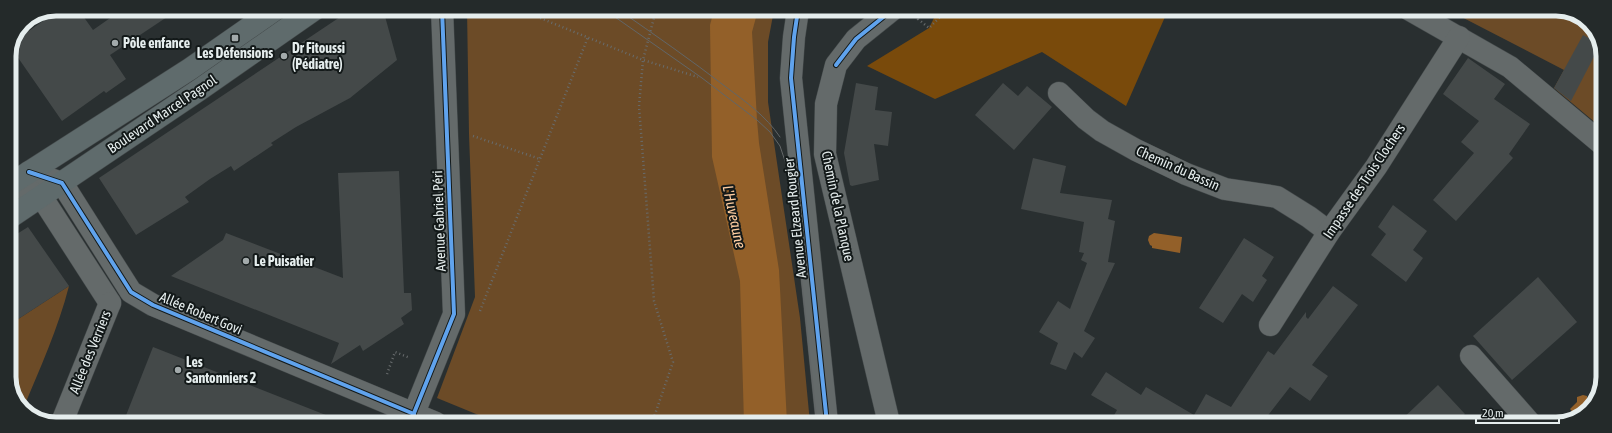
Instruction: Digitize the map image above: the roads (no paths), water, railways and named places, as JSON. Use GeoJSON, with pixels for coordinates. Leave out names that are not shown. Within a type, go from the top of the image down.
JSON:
{"type":"FeatureCollection","features":[{"type":"Feature","properties":{"kind":"main road","name":"Boulevard Marcel Pagnol"},"geometry":{"type":"LineString","coordinates":[[16,179],[190,68],[266,16]]}},
{"type":"Feature","properties":{"kind":"main road","name":"Boulevard Marcel Pagnol"},"geometry":{"type":"LineString","coordinates":[[16,213],[305,16]]}},
{"type":"Feature","properties":{"kind":"street","name":"Avenue Gabriel Péri"},"geometry":{"type":"LineString","coordinates":[[413,417],[454,314],[442,16]]}},
{"type":"Feature","properties":{"kind":"street","name":"Avenue Elzeard Rougier"},"geometry":{"type":"LineString","coordinates":[[797,16],[794,37],[792,78],[826,417]]}},
{"type":"Feature","properties":{"kind":"street","name":"Chemin de la Planque"},"geometry":{"type":"LineString","coordinates":[[885,16],[856,39],[836,65],[826,104],[825,154],[888,417]]}},
{"type":"Feature","properties":{"kind":"street"},"geometry":{"type":"LineString","coordinates":[[1421,16],[1510,67],[1596,139]]}},
{"type":"Feature","properties":{"kind":"street","name":"Impasse des Trois Clochers"},"geometry":{"type":"LineString","coordinates":[[1270,325],[1329,232],[1376,167],[1459,37]]}},
{"type":"Feature","properties":{"kind":"street","name":"Chemin du Bassin"},"geometry":{"type":"LineString","coordinates":[[1059,93],[1091,123],[1102,131],[1136,150],[1186,174],[1225,189],[1277,197],[1329,232]]}},
{"type":"Feature","properties":{"kind":"street"},"geometry":{"type":"LineString","coordinates":[[16,180],[62,183]]}},
{"type":"Feature","properties":{"kind":"street"},"geometry":{"type":"LineString","coordinates":[[16,181],[42,196],[110,303],[131,292]]}},
{"type":"Feature","properties":{"kind":"street","name":"Allée Robert Govi"},"geometry":{"type":"LineString","coordinates":[[62,183],[131,292],[153,305],[407,417]]}},
{"type":"Feature","properties":{"kind":"street","name":"Allée des Verriers"},"geometry":{"type":"LineString","coordinates":[[64,417],[110,303]]}},
{"type":"Feature","properties":{"kind":"street"},"geometry":{"type":"LineString","coordinates":[[1471,356],[1525,417]]}},
{"type":"Feature","properties":{"kind":"water","name":"L'Huveaune"},"geometry":{"type":"Polygon","coordinates":[[[712,16],[756,16],[752,32],[757,120],[759,143],[779,270],[787,417],[744,417],[740,281],[712,157],[710,25],[712,16]]]}},
{"type":"Feature","properties":{"kind":"water"},"geometry":{"type":"Polygon","coordinates":[[[1154,233],[1182,237],[1180,253],[1152,248],[1148,240],[1149,236],[1154,233]]]}},
{"type":"Feature","properties":{"kind":"water"},"geometry":{"type":"Polygon","coordinates":[[[1583,395],[1587,396],[1588,400],[1580,409],[1574,413],[1570,409],[1577,402],[1577,397],[1583,395]]]}},
{"type":"Feature","properties":{"kind":"tram line"},"geometry":{"type":"LineString","coordinates":[[614,16],[702,78],[757,120],[770,132],[780,146],[791,179],[816,417]]}},
{"type":"Feature","properties":{"kind":"tram line"},"geometry":{"type":"LineString","coordinates":[[628,16],[686,57],[748,104],[768,122],[780,137]]}},
{"type":"Feature","properties":{"kind":"place","name":"Les Défensions"},"geometry":{"type":"Point","coordinates":[235,38]}},
{"type":"Feature","properties":{"kind":"place","name":"Pôle enfance"},"geometry":{"type":"Point","coordinates":[115,43]}},
{"type":"Feature","properties":{"kind":"place","name":"Dr Fitoussi (Pédiatre)"},"geometry":{"type":"Point","coordinates":[284,56]}},
{"type":"Feature","properties":{"kind":"place","name":"Le Puisatier"},"geometry":{"type":"Point","coordinates":[246,261]}},
{"type":"Feature","properties":{"kind":"place","name":"Les Santonniers 2"},"geometry":{"type":"Point","coordinates":[178,370]}}]}
